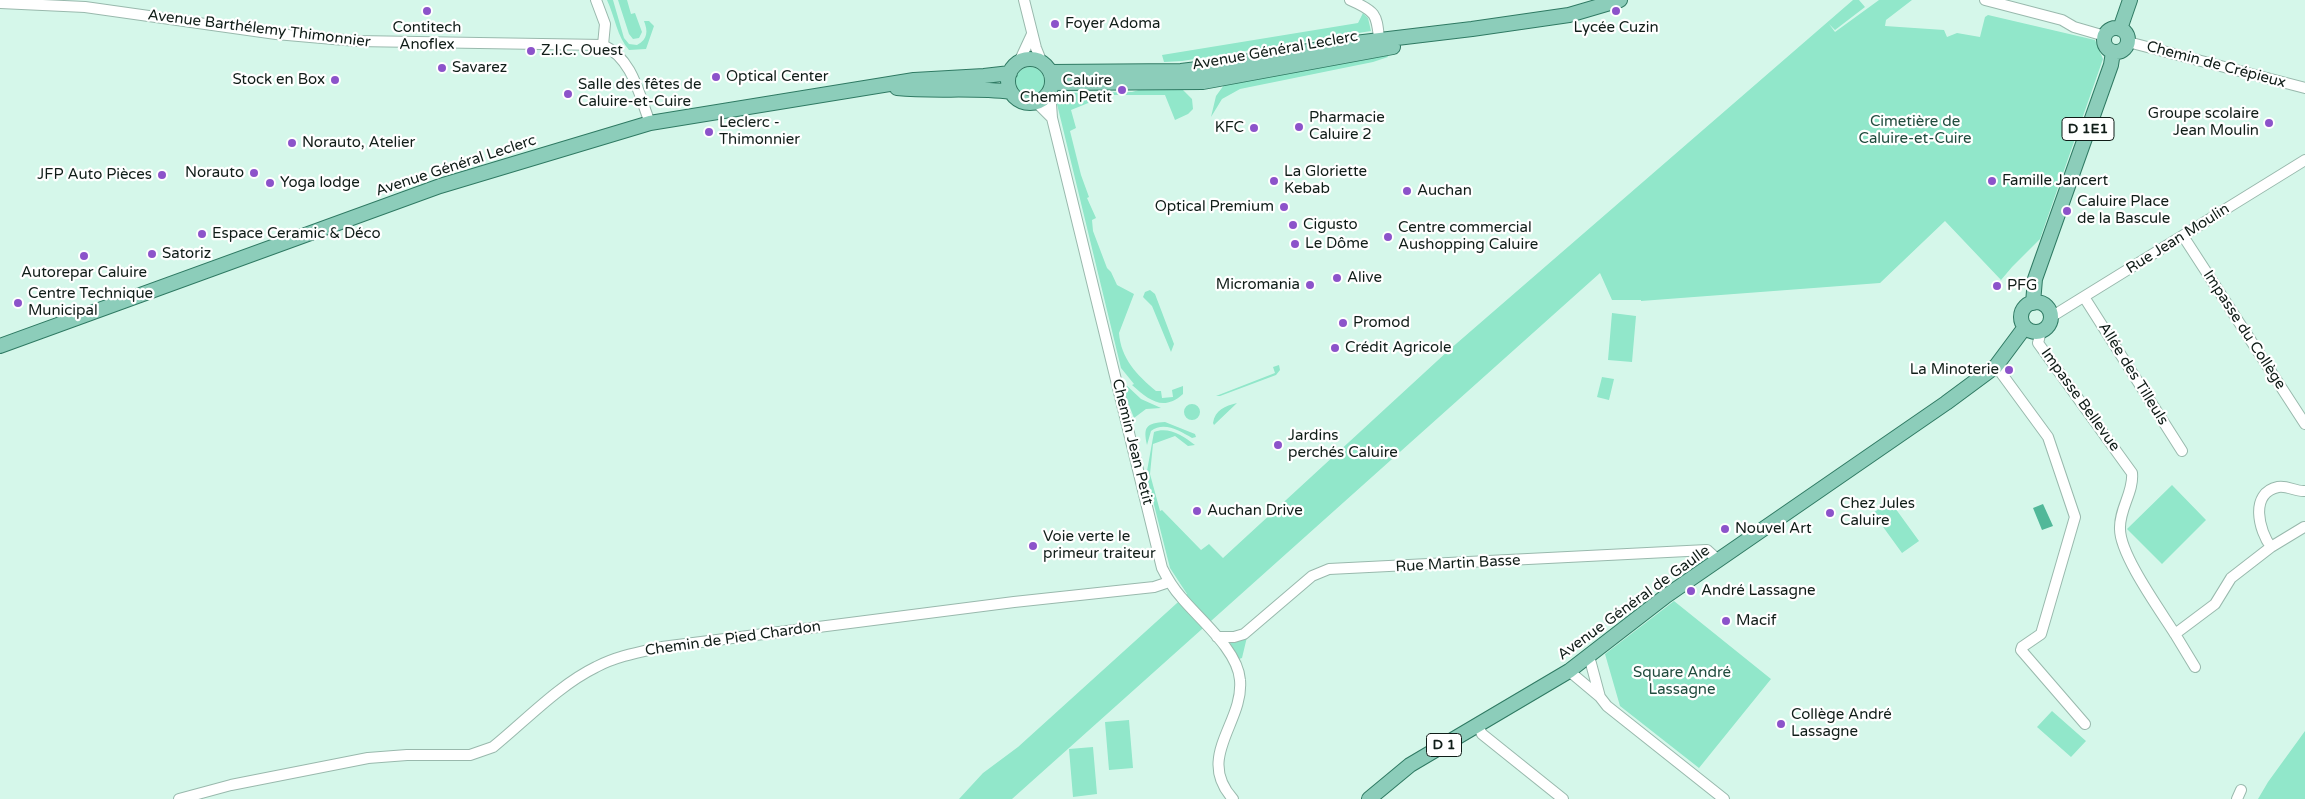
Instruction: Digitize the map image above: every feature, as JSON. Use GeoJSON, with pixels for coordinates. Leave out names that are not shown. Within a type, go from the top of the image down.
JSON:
{"type":"FeatureCollection","features":[{"type":"Feature","properties":{"kind":"main road","name":"Avenue Général Leclerc"},"geometry":{"type":"LineString","coordinates":[[1049,77],[1181,71],[1380,45],[1568,15],[1620,0]]}},
{"type":"Feature","properties":{"kind":"main road"},"geometry":{"type":"LineString","coordinates":[[2120,29],[2130,0]]}},
{"type":"Feature","properties":{"kind":"main road"},"geometry":{"type":"LineString","coordinates":[[2120,29],[2126,34],[2128,42],[2123,50],[2113,52],[2107,47],[2105,36],[2110,30],[2120,29]]}},
{"type":"Feature","properties":{"kind":"main road","name":"D 1E1"},"geometry":{"type":"LineString","coordinates":[[2033,303],[2034,281],[2111,65],[2113,52]]}},
{"type":"Feature","properties":{"kind":"main road"},"geometry":{"type":"LineString","coordinates":[[1032,60],[1049,77],[1042,99],[1036,102],[1023,102],[1011,92],[1008,79],[1014,68],[1032,60]]}},
{"type":"Feature","properties":{"kind":"main road","name":"Avenue Général Leclerc"},"geometry":{"type":"LineString","coordinates":[[0,346],[433,188],[650,123],[924,79],[984,76],[1014,68]]}},
{"type":"Feature","properties":{"kind":"main road","name":"Avenue Général Leclerc"},"geometry":{"type":"LineString","coordinates":[[879,86],[926,91],[982,88],[1011,92]]}},
{"type":"Feature","properties":{"kind":"main road"},"geometry":{"type":"LineString","coordinates":[[2033,303],[2045,305],[2051,317],[2048,326],[2041,331],[2032,332],[2025,327],[2022,321],[2022,312],[2033,303]]}},
{"type":"Feature","properties":{"kind":"main road","name":"Avenue Général de Gaulle"},"geometry":{"type":"LineString","coordinates":[[1369,799],[1410,764],[1478,726],[1569,671],[1647,610],[1946,403],[1996,366],[2025,327]]}},
{"type":"Feature","properties":{"kind":"street"},"geometry":{"type":"LineString","coordinates":[[596,0],[605,24],[603,45],[614,50],[629,66],[650,123]]}},
{"type":"Feature","properties":{"kind":"street","name":"Chemin Jean Petit"},"geometry":{"type":"LineString","coordinates":[[1024,0],[1032,34],[1049,77],[1052,118],[1162,568],[1169,582],[1179,595],[1217,637],[1233,660],[1240,682],[1238,700],[1218,760],[1221,782],[1233,799]]}},
{"type":"Feature","properties":{"kind":"street"},"geometry":{"type":"LineString","coordinates":[[1350,0],[1372,11],[1376,18],[1380,45]]}},
{"type":"Feature","properties":{"kind":"street"},"geometry":{"type":"LineString","coordinates":[[1985,0],[2062,20],[2074,27],[2105,36]]}},
{"type":"Feature","properties":{"kind":"street","name":"Avenue Barthélemy Thimonnier"},"geometry":{"type":"LineString","coordinates":[[0,3],[86,8],[276,34],[356,41],[603,45]]}},
{"type":"Feature","properties":{"kind":"street"},"geometry":{"type":"LineString","coordinates":[[1014,68],[1032,34]]}},
{"type":"Feature","properties":{"kind":"street","name":"Chemin de Crépieux"},"geometry":{"type":"LineString","coordinates":[[2128,42],[2305,88]]}},
{"type":"Feature","properties":{"kind":"street"},"geometry":{"type":"LineString","coordinates":[[1036,102],[1052,118]]}},
{"type":"Feature","properties":{"kind":"street","name":"Rue Jean Moulin"},"geometry":{"type":"LineString","coordinates":[[2051,317],[2305,160]]}},
{"type":"Feature","properties":{"kind":"street","name":"Impasse du Collège"},"geometry":{"type":"LineString","coordinates":[[2184,236],[2305,424]]}},
{"type":"Feature","properties":{"kind":"street","name":"Allée des Tilleuls"},"geometry":{"type":"LineString","coordinates":[[2084,297],[2182,451]]}},
{"type":"Feature","properties":{"kind":"street","name":"Impasse Bellevue"},"geometry":{"type":"LineString","coordinates":[[2041,331],[2038,343],[2129,467],[2133,481],[2126,499],[2120,528],[2123,545],[2175,634]]}},
{"type":"Feature","properties":{"kind":"street"},"geometry":{"type":"LineString","coordinates":[[1996,366],[2048,437],[2076,517],[2041,634],[2022,647],[2022,652],[2085,724]]}},
{"type":"Feature","properties":{"kind":"street"},"geometry":{"type":"LineString","coordinates":[[2270,547],[2262,533],[2260,524],[2259,511],[2262,499],[2271,490],[2280,486],[2305,491]]}},
{"type":"Feature","properties":{"kind":"street"},"geometry":{"type":"LineString","coordinates":[[2195,667],[2175,634],[2215,604],[2231,578],[2270,547],[2304,526]]}},
{"type":"Feature","properties":{"kind":"street","name":"Rue Martin Basse"},"geometry":{"type":"LineString","coordinates":[[1217,637],[1234,637],[1244,634],[1312,576],[1329,570],[1599,557],[1692,550],[1707,550],[1718,560]]}},
{"type":"Feature","properties":{"kind":"street","name":"Chemin de Pied Chardon"},"geometry":{"type":"LineString","coordinates":[[179,799],[231,785],[368,758],[407,755],[478,754],[493,747],[578,676],[598,666],[629,655],[662,647],[1014,602],[1154,587],[1169,582]]}},
{"type":"Feature","properties":{"kind":"street"},"geometry":{"type":"LineString","coordinates":[[1589,656],[1600,696]]}},
{"type":"Feature","properties":{"kind":"street"},"geometry":{"type":"LineString","coordinates":[[1569,671],[1600,696],[1608,706],[1724,799]]}},
{"type":"Feature","properties":{"kind":"street"},"geometry":{"type":"LineString","coordinates":[[1478,726],[1482,734],[1563,799]]}},
{"type":"Feature","properties":{"kind":"green space"},"geometry":{"type":"Polygon","coordinates":[[[607,0],[613,0],[624,38],[629,44],[637,45],[645,37],[646,28],[644,21],[649,21],[654,26],[646,49],[629,50],[625,45],[607,0]]]}},
{"type":"Feature","properties":{"kind":"green space"},"geometry":{"type":"Polygon","coordinates":[[[618,0],[627,0],[631,14],[635,13],[642,32],[639,38],[633,39],[629,34],[618,0]]]}},
{"type":"Feature","properties":{"kind":"green space","name":"Cimetière de Caluire-et-Cuire"},"geometry":{"type":"Polygon","coordinates":[[[1853,0],[1859,0],[1865,7],[1835,30],[1829,24],[1835,32],[1879,0],[1912,0],[1886,20],[1885,26],[1944,30],[1947,37],[1957,33],[1980,37],[1985,17],[1988,15],[2095,40],[2103,59],[2040,239],[2001,280],[1945,221],[1880,283],[1641,301],[1612,300],[1600,273],[1012,799],[959,799],[983,773],[1018,747],[1187,594],[1170,568],[1148,481],[1147,471],[1154,432],[1159,430],[1170,431],[1181,435],[1195,445],[1188,446],[1175,436],[1153,444],[1150,474],[1160,511],[1162,510],[1201,550],[1209,544],[1223,558],[1449,350],[1853,0]]]}},
{"type":"Feature","properties":{"kind":"green space"},"geometry":{"type":"Polygon","coordinates":[[[1363,13],[1368,18],[1371,31],[1182,61],[1164,62],[1162,55],[1358,23],[1363,13]]]}},
{"type":"Feature","properties":{"kind":"green space"},"geometry":{"type":"Polygon","coordinates":[[[1387,54],[1388,57],[1373,62],[1240,89],[1222,99],[1211,117],[1216,96],[1224,85],[1387,54]]]}},
{"type":"Feature","properties":{"kind":"green space"},"geometry":{"type":"Polygon","coordinates":[[[1030,67],[1040,71],[1044,81],[1040,91],[1030,95],[1020,91],[1016,81],[1020,71],[1030,67]]]}},
{"type":"Feature","properties":{"kind":"green space"},"geometry":{"type":"Polygon","coordinates":[[[1142,89],[1182,89],[1192,99],[1193,109],[1188,114],[1175,120],[1165,95],[1108,95],[1071,110],[1076,128],[1070,131],[1081,175],[1089,197],[1087,198],[1096,218],[1092,220],[1093,231],[1107,268],[1117,285],[1134,294],[1119,333],[1123,351],[1131,366],[1142,379],[1156,391],[1161,391],[1162,398],[1173,397],[1172,390],[1183,386],[1183,394],[1176,399],[1163,403],[1150,399],[1132,385],[1134,384],[1121,368],[1057,104],[1066,93],[1132,92],[1142,89]]]}},
{"type":"Feature","properties":{"kind":"green space"},"geometry":{"type":"Polygon","coordinates":[[[1150,290],[1155,294],[1174,344],[1171,352],[1152,306],[1143,297],[1145,292],[1150,290]]]}},
{"type":"Feature","properties":{"kind":"green space"},"geometry":{"type":"Polygon","coordinates":[[[1612,313],[1636,316],[1632,362],[1608,360],[1612,313]]]}},
{"type":"Feature","properties":{"kind":"green space"},"geometry":{"type":"Polygon","coordinates":[[[1279,365],[1280,370],[1276,375],[1216,396],[1275,373],[1273,367],[1279,365]]]}},
{"type":"Feature","properties":{"kind":"green space"},"geometry":{"type":"Polygon","coordinates":[[[1602,377],[1614,379],[1609,400],[1597,397],[1602,377]]]}},
{"type":"Feature","properties":{"kind":"green space"},"geometry":{"type":"Polygon","coordinates":[[[1123,382],[1141,399],[1161,408],[1146,409],[1134,418],[1123,382]]]}},
{"type":"Feature","properties":{"kind":"green space"},"geometry":{"type":"Polygon","coordinates":[[[1237,403],[1214,425],[1214,419],[1218,412],[1225,407],[1237,403]]]}},
{"type":"Feature","properties":{"kind":"green space"},"geometry":{"type":"Polygon","coordinates":[[[1192,404],[1200,412],[1192,420],[1184,412],[1192,404]]]}},
{"type":"Feature","properties":{"kind":"green space"},"geometry":{"type":"Polygon","coordinates":[[[1165,422],[1195,434],[1196,437],[1192,438],[1172,428],[1161,427],[1151,431],[1147,445],[1145,434],[1147,427],[1154,423],[1165,422]]]}},
{"type":"Feature","properties":{"kind":"green space"},"geometry":{"type":"Polygon","coordinates":[[[2172,485],[2206,520],[2162,564],[2127,529],[2172,485]]]}},
{"type":"Feature","properties":{"kind":"green space"},"geometry":{"type":"Polygon","coordinates":[[[1890,501],[1919,541],[1902,553],[1873,513],[1890,501]]]}},
{"type":"Feature","properties":{"kind":"green space","name":"Square André Lassagne"},"geometry":{"type":"Polygon","coordinates":[[[1674,601],[1771,679],[1699,768],[1620,706],[1605,654],[1674,601]]]}},
{"type":"Feature","properties":{"kind":"green space"},"geometry":{"type":"Polygon","coordinates":[[[1247,637],[1242,658],[1239,659],[1229,641],[1247,637]]]}},
{"type":"Feature","properties":{"kind":"green space"},"geometry":{"type":"Polygon","coordinates":[[[2052,711],[2086,741],[2071,757],[2037,727],[2052,711]]]}},
{"type":"Feature","properties":{"kind":"green space"},"geometry":{"type":"Polygon","coordinates":[[[1129,720],[1133,768],[1109,770],[1105,722],[1129,720]]]}},
{"type":"Feature","properties":{"kind":"green space"},"geometry":{"type":"Polygon","coordinates":[[[2305,731],[2305,799],[2258,799],[2268,782],[2305,731]]]}},
{"type":"Feature","properties":{"kind":"green space"},"geometry":{"type":"Polygon","coordinates":[[[1093,747],[1097,794],[1073,797],[1069,749],[1093,747]]]}},
{"type":"Feature","properties":{"kind":"shaded area"},"geometry":{"type":"Polygon","coordinates":[[[2043,504],[2053,526],[2042,530],[2033,508],[2043,504]]]}},
{"type":"Feature","properties":{"kind":"place","name":"Contitech Anoflex"},"geometry":{"type":"Point","coordinates":[427,11]}},
{"type":"Feature","properties":{"kind":"place","name":"Lycée Cuzin"},"geometry":{"type":"Point","coordinates":[1616,11]}},
{"type":"Feature","properties":{"kind":"place","name":"Foyer Adoma"},"geometry":{"type":"Point","coordinates":[1055,24]}},
{"type":"Feature","properties":{"kind":"place","name":"Z.I.C. Ouest"},"geometry":{"type":"Point","coordinates":[531,51]}},
{"type":"Feature","properties":{"kind":"place","name":"Savarez"},"geometry":{"type":"Point","coordinates":[442,68]}},
{"type":"Feature","properties":{"kind":"place","name":"Optical Center"},"geometry":{"type":"Point","coordinates":[716,77]}},
{"type":"Feature","properties":{"kind":"place","name":"Stock en Box"},"geometry":{"type":"Point","coordinates":[335,80]}},
{"type":"Feature","properties":{"kind":"place","name":"Caluire Chemin Petit"},"geometry":{"type":"Point","coordinates":[1122,90]}},
{"type":"Feature","properties":{"kind":"place","name":"Salle des fêtes de Caluire-et-Cuire"},"geometry":{"type":"Point","coordinates":[568,94]}},
{"type":"Feature","properties":{"kind":"place","name":"Groupe scolaire Jean Moulin"},"geometry":{"type":"Point","coordinates":[2269,123]}},
{"type":"Feature","properties":{"kind":"place","name":"Pharmacie Caluire 2"},"geometry":{"type":"Point","coordinates":[1299,127]}},
{"type":"Feature","properties":{"kind":"place","name":"KFC"},"geometry":{"type":"Point","coordinates":[1254,128]}},
{"type":"Feature","properties":{"kind":"place","name":"Leclerc - Thimonnier"},"geometry":{"type":"Point","coordinates":[709,132]}},
{"type":"Feature","properties":{"kind":"place","name":"Norauto, Atelier"},"geometry":{"type":"Point","coordinates":[292,143]}},
{"type":"Feature","properties":{"kind":"place","name":"Norauto"},"geometry":{"type":"Point","coordinates":[254,173]}},
{"type":"Feature","properties":{"kind":"place","name":"JFP Auto Pièces"},"geometry":{"type":"Point","coordinates":[162,175]}},
{"type":"Feature","properties":{"kind":"place","name":"La Gloriette Kebab"},"geometry":{"type":"Point","coordinates":[1274,181]}},
{"type":"Feature","properties":{"kind":"place","name":"Famille Jancert"},"geometry":{"type":"Point","coordinates":[1992,181]}},
{"type":"Feature","properties":{"kind":"place","name":"Yoga lodge"},"geometry":{"type":"Point","coordinates":[270,183]}},
{"type":"Feature","properties":{"kind":"place","name":"Auchan"},"geometry":{"type":"Point","coordinates":[1407,191]}},
{"type":"Feature","properties":{"kind":"place","name":"Optical Premium"},"geometry":{"type":"Point","coordinates":[1284,207]}},
{"type":"Feature","properties":{"kind":"place","name":"Caluire Place de la Bascule"},"geometry":{"type":"Point","coordinates":[2067,211]}},
{"type":"Feature","properties":{"kind":"place","name":"Cigusto"},"geometry":{"type":"Point","coordinates":[1293,225]}},
{"type":"Feature","properties":{"kind":"place","name":"Espace Ceramic & Déco"},"geometry":{"type":"Point","coordinates":[202,234]}},
{"type":"Feature","properties":{"kind":"place","name":"Centre commercial Aushopping Caluire"},"geometry":{"type":"Point","coordinates":[1388,237]}},
{"type":"Feature","properties":{"kind":"place","name":"Le Dôme"},"geometry":{"type":"Point","coordinates":[1295,244]}},
{"type":"Feature","properties":{"kind":"place","name":"Satoriz"},"geometry":{"type":"Point","coordinates":[152,254]}},
{"type":"Feature","properties":{"kind":"place","name":"Autorepar Caluire"},"geometry":{"type":"Point","coordinates":[84,256]}},
{"type":"Feature","properties":{"kind":"place","name":"Alive"},"geometry":{"type":"Point","coordinates":[1337,278]}},
{"type":"Feature","properties":{"kind":"place","name":"Micromania"},"geometry":{"type":"Point","coordinates":[1310,285]}},
{"type":"Feature","properties":{"kind":"place","name":"PFG"},"geometry":{"type":"Point","coordinates":[1997,286]}},
{"type":"Feature","properties":{"kind":"place","name":"Centre Technique Municipal"},"geometry":{"type":"Point","coordinates":[18,303]}},
{"type":"Feature","properties":{"kind":"place","name":"Promod"},"geometry":{"type":"Point","coordinates":[1343,323]}},
{"type":"Feature","properties":{"kind":"place","name":"Crédit Agricole"},"geometry":{"type":"Point","coordinates":[1335,348]}},
{"type":"Feature","properties":{"kind":"place","name":"La Minoterie"},"geometry":{"type":"Point","coordinates":[2009,370]}},
{"type":"Feature","properties":{"kind":"place","name":"Jardins perchés Caluire"},"geometry":{"type":"Point","coordinates":[1278,445]}},
{"type":"Feature","properties":{"kind":"place","name":"Auchan Drive"},"geometry":{"type":"Point","coordinates":[1197,511]}},
{"type":"Feature","properties":{"kind":"place","name":"Chez Jules Caluire"},"geometry":{"type":"Point","coordinates":[1830,513]}},
{"type":"Feature","properties":{"kind":"place","name":"Nouvel Art"},"geometry":{"type":"Point","coordinates":[1725,529]}},
{"type":"Feature","properties":{"kind":"place","name":"Voie verte le primeur traiteur"},"geometry":{"type":"Point","coordinates":[1033,546]}},
{"type":"Feature","properties":{"kind":"place","name":"André Lassagne"},"geometry":{"type":"Point","coordinates":[1691,591]}},
{"type":"Feature","properties":{"kind":"place","name":"Macif"},"geometry":{"type":"Point","coordinates":[1726,621]}},
{"type":"Feature","properties":{"kind":"place","name":"Collège André Lassagne"},"geometry":{"type":"Point","coordinates":[1781,724]}}]}
